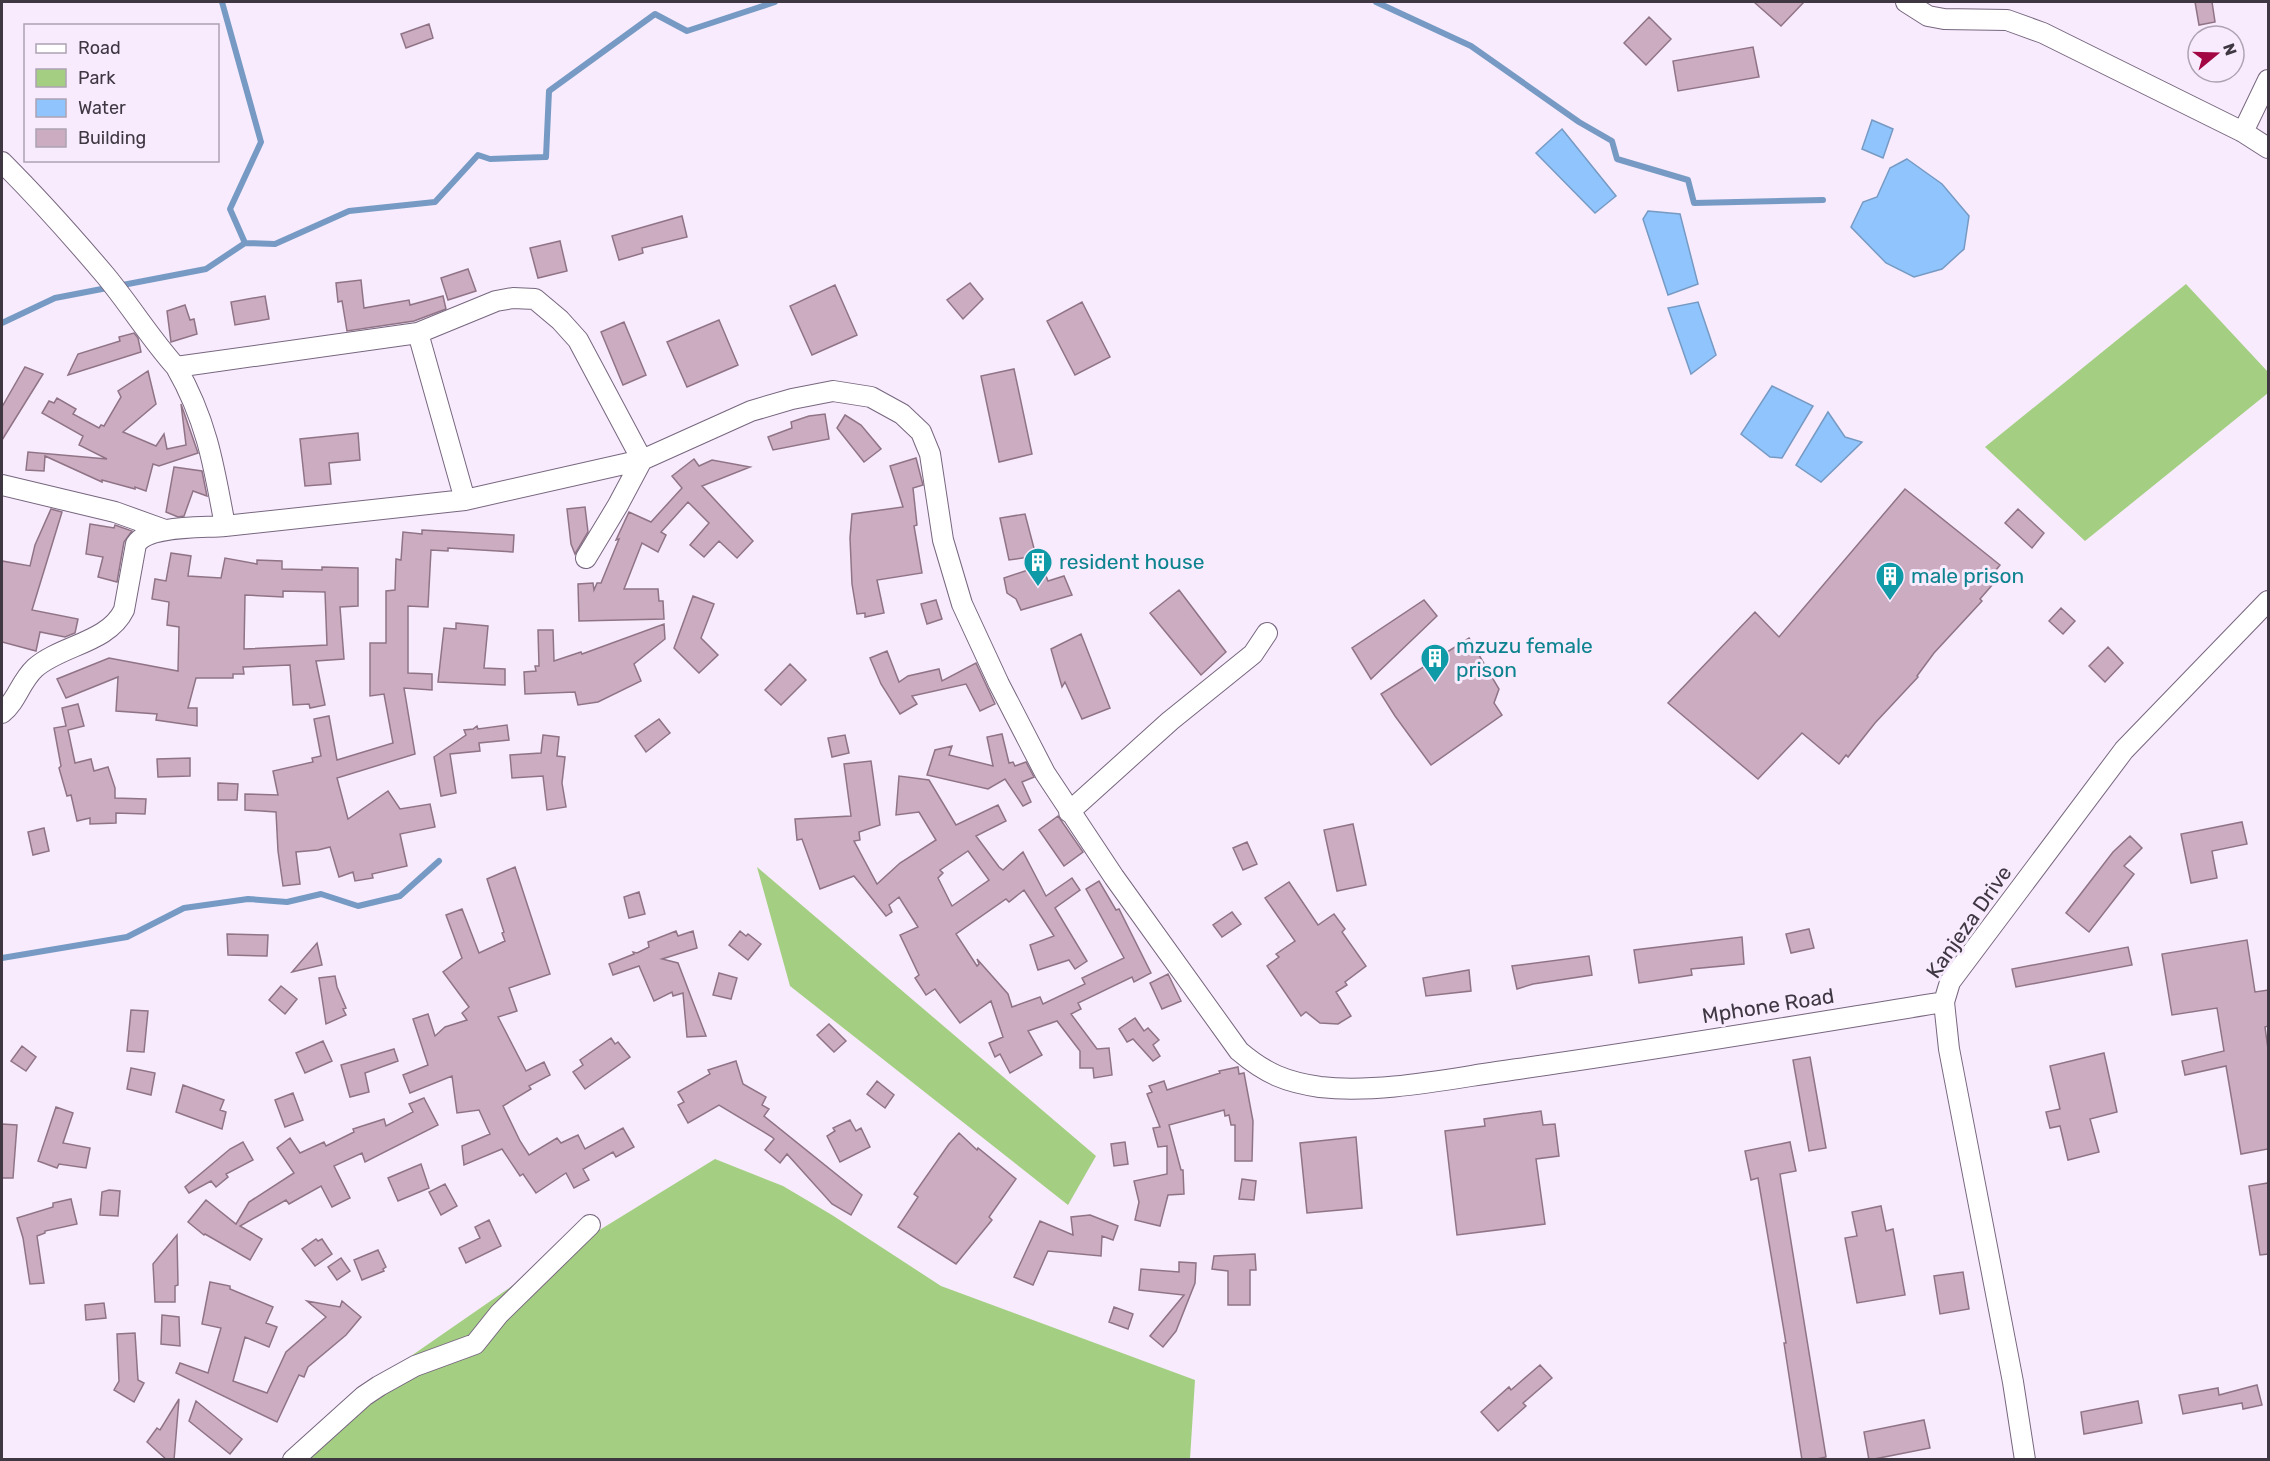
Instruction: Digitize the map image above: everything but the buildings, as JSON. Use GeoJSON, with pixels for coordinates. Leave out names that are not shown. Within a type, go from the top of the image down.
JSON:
{"type":"FeatureCollection","features":[{"type":"Feature","properties":{"kind":"street"},"geometry":{"type":"LineString","coordinates":[[1906,2],[1928,16],[1944,19],[2007,20],[2043,33],[2243,132],[2268,148]]}},
{"type":"Feature","properties":{"kind":"street"},"geometry":{"type":"LineString","coordinates":[[2243,132],[2268,80]]}},
{"type":"Feature","properties":{"kind":"street"},"geometry":{"type":"LineString","coordinates":[[2,162],[69,233],[176,367],[188,388],[204,427],[214,464],[225,526]]}},
{"type":"Feature","properties":{"kind":"street"},"geometry":{"type":"LineString","coordinates":[[176,367],[418,333],[496,302],[513,298],[535,299],[560,320],[578,340],[642,460],[586,558]]}},
{"type":"Feature","properties":{"kind":"street"},"geometry":{"type":"LineString","coordinates":[[418,333],[465,500]]}},
{"type":"Feature","properties":{"kind":"street","name":"Mphone Road"},"geometry":{"type":"LineString","coordinates":[[165,530],[225,526],[465,500],[642,460],[751,411],[792,399],[833,391],[871,397],[902,414],[921,432],[930,454],[943,540],[962,604],[1024,736],[1069,812],[1239,1051],[1258,1068],[1277,1078],[1322,1087],[1395,1086],[1601,1057],[1944,1002]]}},
{"type":"Feature","properties":{"kind":"street"},"geometry":{"type":"LineString","coordinates":[[2,484],[115,512],[165,530]]}},
{"type":"Feature","properties":{"kind":"street"},"geometry":{"type":"LineString","coordinates":[[2,713],[11,706],[25,680],[35,668],[115,625],[124,610],[136,544],[147,534],[165,530]]}},
{"type":"Feature","properties":{"kind":"street","name":"Kanjeza Drive"},"geometry":{"type":"LineString","coordinates":[[2025,1460],[2013,1382],[1949,1049],[1944,1002],[1950,982],[2124,750],[2268,601]]}},
{"type":"Feature","properties":{"kind":"street"},"geometry":{"type":"LineString","coordinates":[[1069,812],[1170,721],[1253,654],[1267,633]]}},
{"type":"Feature","properties":{"kind":"street"},"geometry":{"type":"LineString","coordinates":[[293,1460],[364,1396],[395,1376],[475,1344],[499,1314],[590,1225]]}},
{"type":"Feature","properties":{"kind":"green space"},"geometry":{"type":"Polygon","coordinates":[[[2186,284],[2268,372],[2268,393],[2085,541],[1985,447],[2186,284]]]}},
{"type":"Feature","properties":{"kind":"green space"},"geometry":{"type":"Polygon","coordinates":[[[757,867],[1096,1156],[1068,1205],[790,986],[757,867]]]}},
{"type":"Feature","properties":{"kind":"green space"},"geometry":{"type":"Polygon","coordinates":[[[715,1159],[783,1186],[941,1286],[1195,1380],[1190,1459],[298,1460],[359,1392],[541,1266],[715,1159]]]}},
{"type":"Feature","properties":{"kind":"water"},"geometry":{"type":"Polygon","coordinates":[[[1872,120],[1893,129],[1883,158],[1862,149],[1872,120]]]}},
{"type":"Feature","properties":{"kind":"water"},"geometry":{"type":"Polygon","coordinates":[[[1562,129],[1616,196],[1595,213],[1536,153],[1562,129]]]}},
{"type":"Feature","properties":{"kind":"water"},"geometry":{"type":"Polygon","coordinates":[[[1907,159],[1942,184],[1969,216],[1964,249],[1942,269],[1914,277],[1886,263],[1851,227],[1863,202],[1877,197],[1890,168],[1907,159]]]}},
{"type":"Feature","properties":{"kind":"water"},"geometry":{"type":"Polygon","coordinates":[[[1648,211],[1680,214],[1698,284],[1668,295],[1643,219],[1648,211]]]}},
{"type":"Feature","properties":{"kind":"water"},"geometry":{"type":"Polygon","coordinates":[[[1698,302],[1716,355],[1691,374],[1668,308],[1698,302]]]}},
{"type":"Feature","properties":{"kind":"water"},"geometry":{"type":"Polygon","coordinates":[[[1772,386],[1813,406],[1782,458],[1770,457],[1741,434],[1772,386]]]}},
{"type":"Feature","properties":{"kind":"water"},"geometry":{"type":"Polygon","coordinates":[[[1828,412],[1845,437],[1862,442],[1821,482],[1796,465],[1828,412]]]}},
{"type":"Feature","properties":{"kind":"waterway"},"geometry":{"type":"LineString","coordinates":[[222,2],[261,142],[230,209],[245,243]]}},
{"type":"Feature","properties":{"kind":"waterway"},"geometry":{"type":"LineString","coordinates":[[2,323],[55,298],[206,269],[245,243],[275,244],[349,211],[435,202],[478,155],[490,159],[546,157],[549,91],[655,14],[687,31],[775,2]]}},
{"type":"Feature","properties":{"kind":"waterway"},"geometry":{"type":"LineString","coordinates":[[1376,2],[1471,46],[1579,122],[1612,141],[1617,159],[1688,180],[1694,203],[1823,200]]}},
{"type":"Feature","properties":{"kind":"waterway"},"geometry":{"type":"LineString","coordinates":[[2,958],[127,937],[184,908],[248,899],[287,902],[321,894],[358,906],[400,896],[439,861]]}},
{"type":"Feature","properties":{"kind":"place","name":"resident house"},"geometry":{"type":"Point","coordinates":[1038,588]}},
{"type":"Feature","properties":{"kind":"place","name":"male prison"},"geometry":{"type":"Point","coordinates":[1890,602]}},
{"type":"Feature","properties":{"kind":"place","name":"mzuzu female prison"},"geometry":{"type":"Point","coordinates":[1435,684]}}]}
